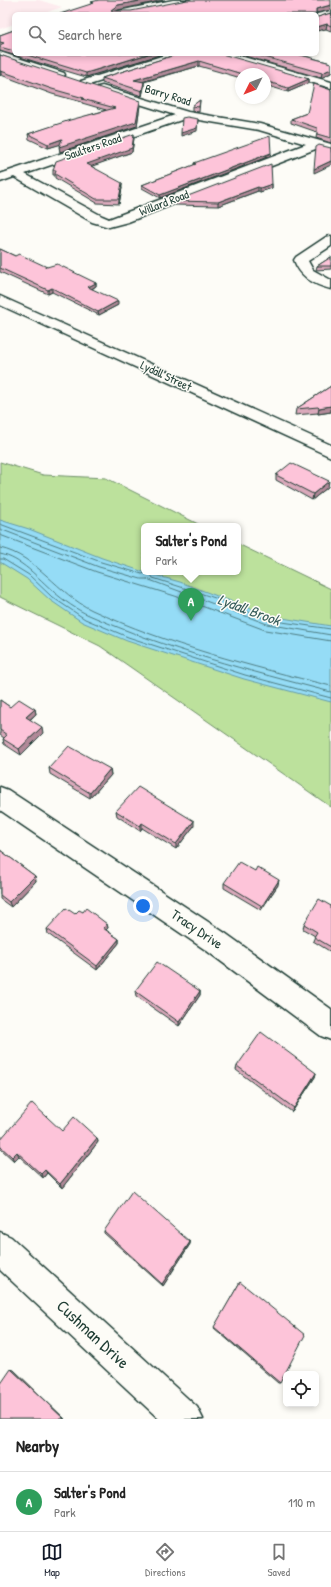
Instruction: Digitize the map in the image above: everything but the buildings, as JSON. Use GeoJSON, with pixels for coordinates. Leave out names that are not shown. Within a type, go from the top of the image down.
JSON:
{"type":"FeatureCollection","features":[{"type":"Feature","properties":{"kind":"street"},"geometry":{"type":"LineString","coordinates":[[128,12],[186,0]]}},
{"type":"Feature","properties":{"kind":"street"},"geometry":{"type":"LineString","coordinates":[[319,17],[331,14]]}},
{"type":"Feature","properties":{"kind":"street"},"geometry":{"type":"LineString","coordinates":[[1,56],[12,53]]}},
{"type":"Feature","properties":{"kind":"street","name":"Barry Road"},"geometry":{"type":"LineString","coordinates":[[1,56],[186,115],[260,127],[331,148]]}},
{"type":"Feature","properties":{"kind":"street"},"geometry":{"type":"LineString","coordinates":[[77,81],[171,56]]}},
{"type":"Feature","properties":{"kind":"street"},"geometry":{"type":"LineString","coordinates":[[229,56],[331,85]]}},
{"type":"Feature","properties":{"kind":"street","name":"Saulters Road"},"geometry":{"type":"LineString","coordinates":[[0,178],[186,115]]}},
{"type":"Feature","properties":{"kind":"street","name":"Willard Road"},"geometry":{"type":"LineString","coordinates":[[15,173],[97,219],[109,222],[123,219],[317,144]]}},
{"type":"Feature","properties":{"kind":"street"},"geometry":{"type":"LineString","coordinates":[[331,240],[301,260],[303,269],[315,278],[331,285]]}},
{"type":"Feature","properties":{"kind":"street","name":"Lydall Street"},"geometry":{"type":"LineString","coordinates":[[0,300],[331,452]]}},
{"type":"Feature","properties":{"kind":"street","name":"Tracy Drive"},"geometry":{"type":"LineString","coordinates":[[0,797],[216,942],[331,1026]]}},
{"type":"Feature","properties":{"kind":"street","name":"Cushman Drive"},"geometry":{"type":"LineString","coordinates":[[0,1248],[185,1419]]}},
{"type":"Feature","properties":{"kind":"shaded area"},"geometry":{"type":"Polygon","coordinates":[[[0,0],[39,0],[62,7],[48,12],[12,12],[12,25],[0,29],[0,0]]]}},
{"type":"Feature","properties":{"kind":"green space"},"geometry":{"type":"Polygon","coordinates":[[[0,462],[43,475],[106,478],[196,523],[141,523],[141,575],[241,575],[241,545],[331,589],[331,807],[100,646],[0,597],[0,462]]]}},
{"type":"Feature","properties":{"kind":"water","name":"Lydall Brook"},"geometry":{"type":"Polygon","coordinates":[[[0,520],[29,529],[102,558],[141,571],[141,575],[155,575],[180,582],[270,616],[331,626],[331,702],[244,679],[127,641],[82,622],[50,600],[27,579],[0,562],[0,520]]]}},
{"type":"Feature","properties":{"kind":"place","name":"Salter's Pond"},"geometry":{"type":"Point","coordinates":[191,621]}}]}
